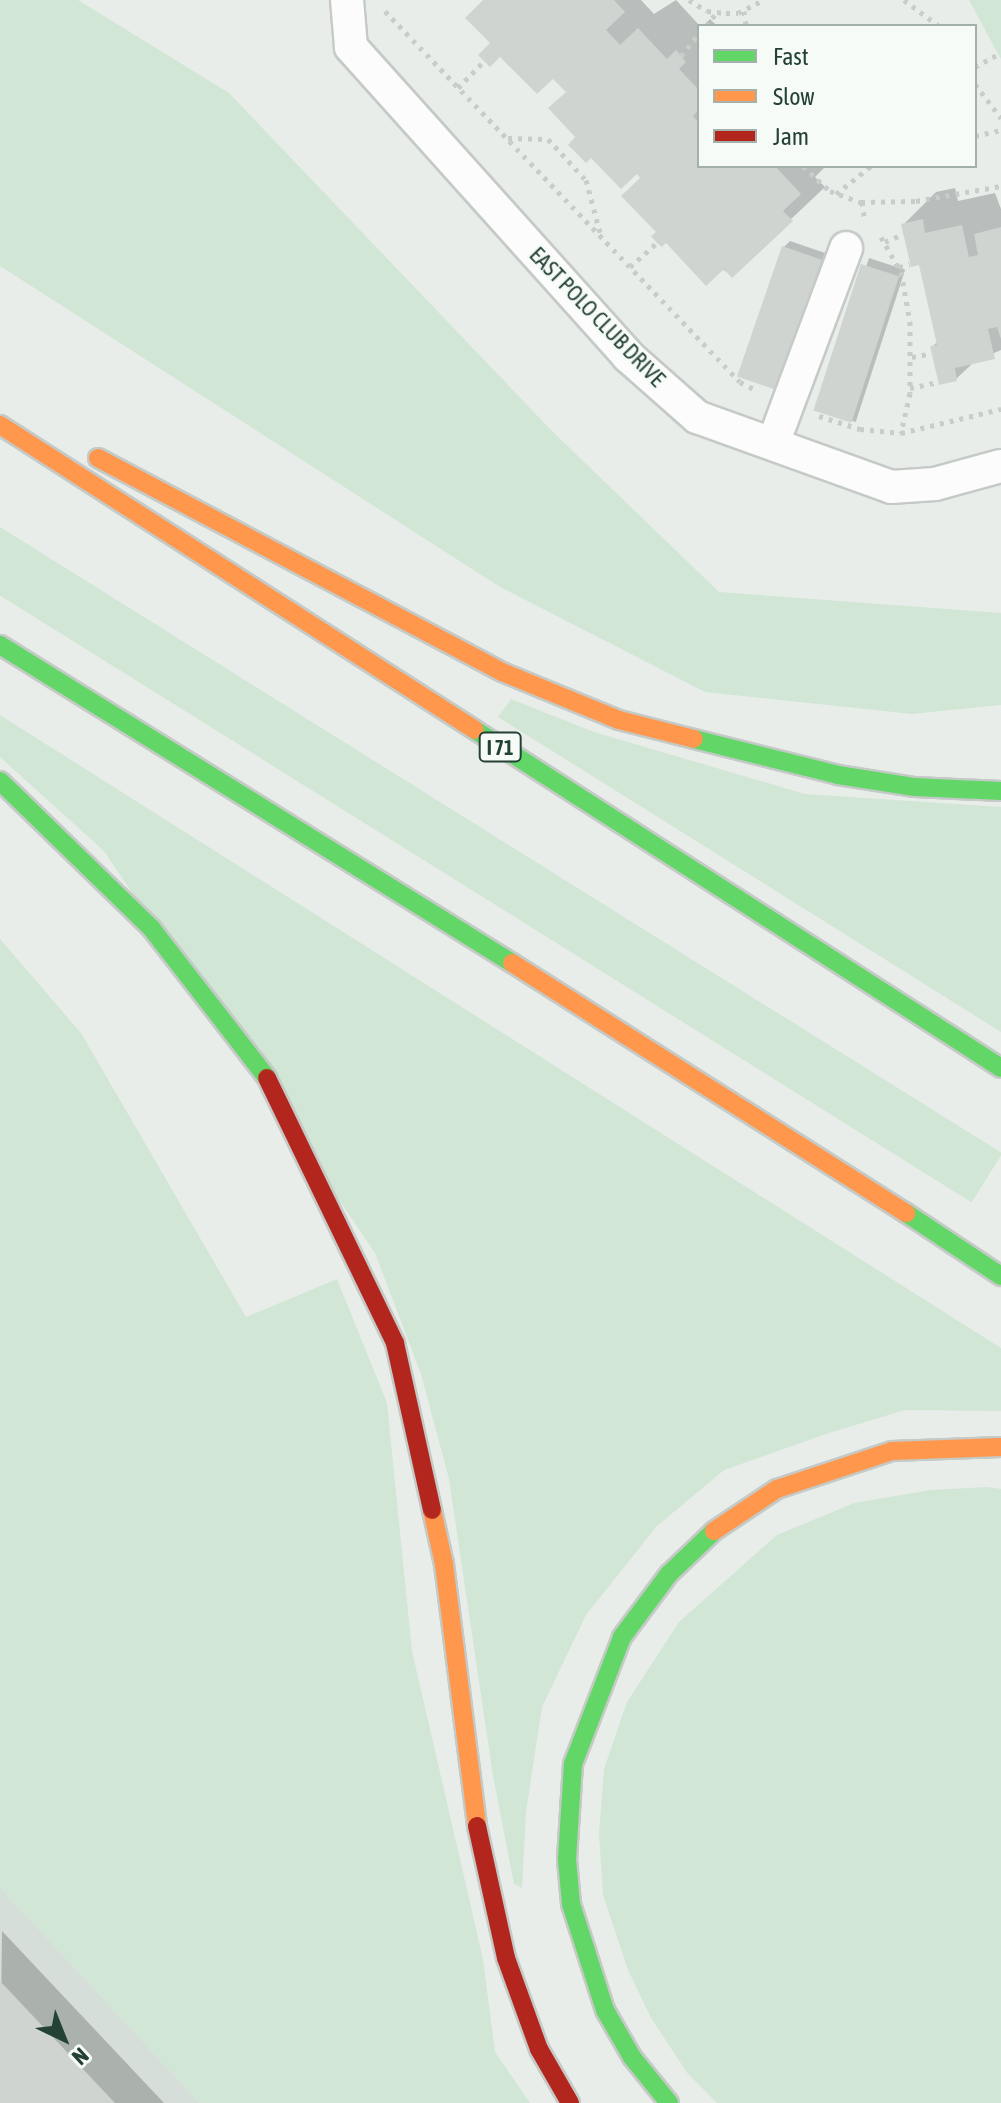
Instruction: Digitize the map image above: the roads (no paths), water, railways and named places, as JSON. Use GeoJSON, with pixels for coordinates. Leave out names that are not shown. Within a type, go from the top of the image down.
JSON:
{"type":"FeatureCollection","features":[{"type":"Feature","properties":{"kind":"highway"},"geometry":{"type":"LineString","coordinates":[[0,406],[42,428]]}},
{"type":"Feature","properties":{"kind":"highway","name":"I 71"},"geometry":{"type":"LineString","coordinates":[[0,425],[1001,1068]]}},
{"type":"Feature","properties":{"kind":"highway"},"geometry":{"type":"LineString","coordinates":[[84,450],[502,672],[619,720],[838,775],[915,787],[1001,791]]}},
{"type":"Feature","properties":{"kind":"highway"},"geometry":{"type":"LineString","coordinates":[[0,645],[768,1122],[1001,1276]]}},
{"type":"Feature","properties":{"kind":"highway"},"geometry":{"type":"LineString","coordinates":[[0,781],[152,929],[219,1011],[277,1092],[367,1278],[395,1343],[444,1564],[483,1869],[506,1958],[539,2049],[570,2103]]}},
{"type":"Feature","properties":{"kind":"highway"},"geometry":{"type":"LineString","coordinates":[[669,2103],[632,2057],[605,2010],[571,1904],[567,1859],[573,1764],[622,1637],[669,1574],[707,1536],[777,1489],[892,1451],[1001,1447]]}},
{"type":"Feature","properties":{"kind":"street","name":"EAST POLO CLUB DRIVE"},"geometry":{"type":"LineString","coordinates":[[347,0],[351,47],[628,356],[697,417],[774,441],[891,487],[935,484],[1001,466]]}},
{"type":"Feature","properties":{"kind":"street"},"geometry":{"type":"LineString","coordinates":[[774,441],[846,248]]}}]}
